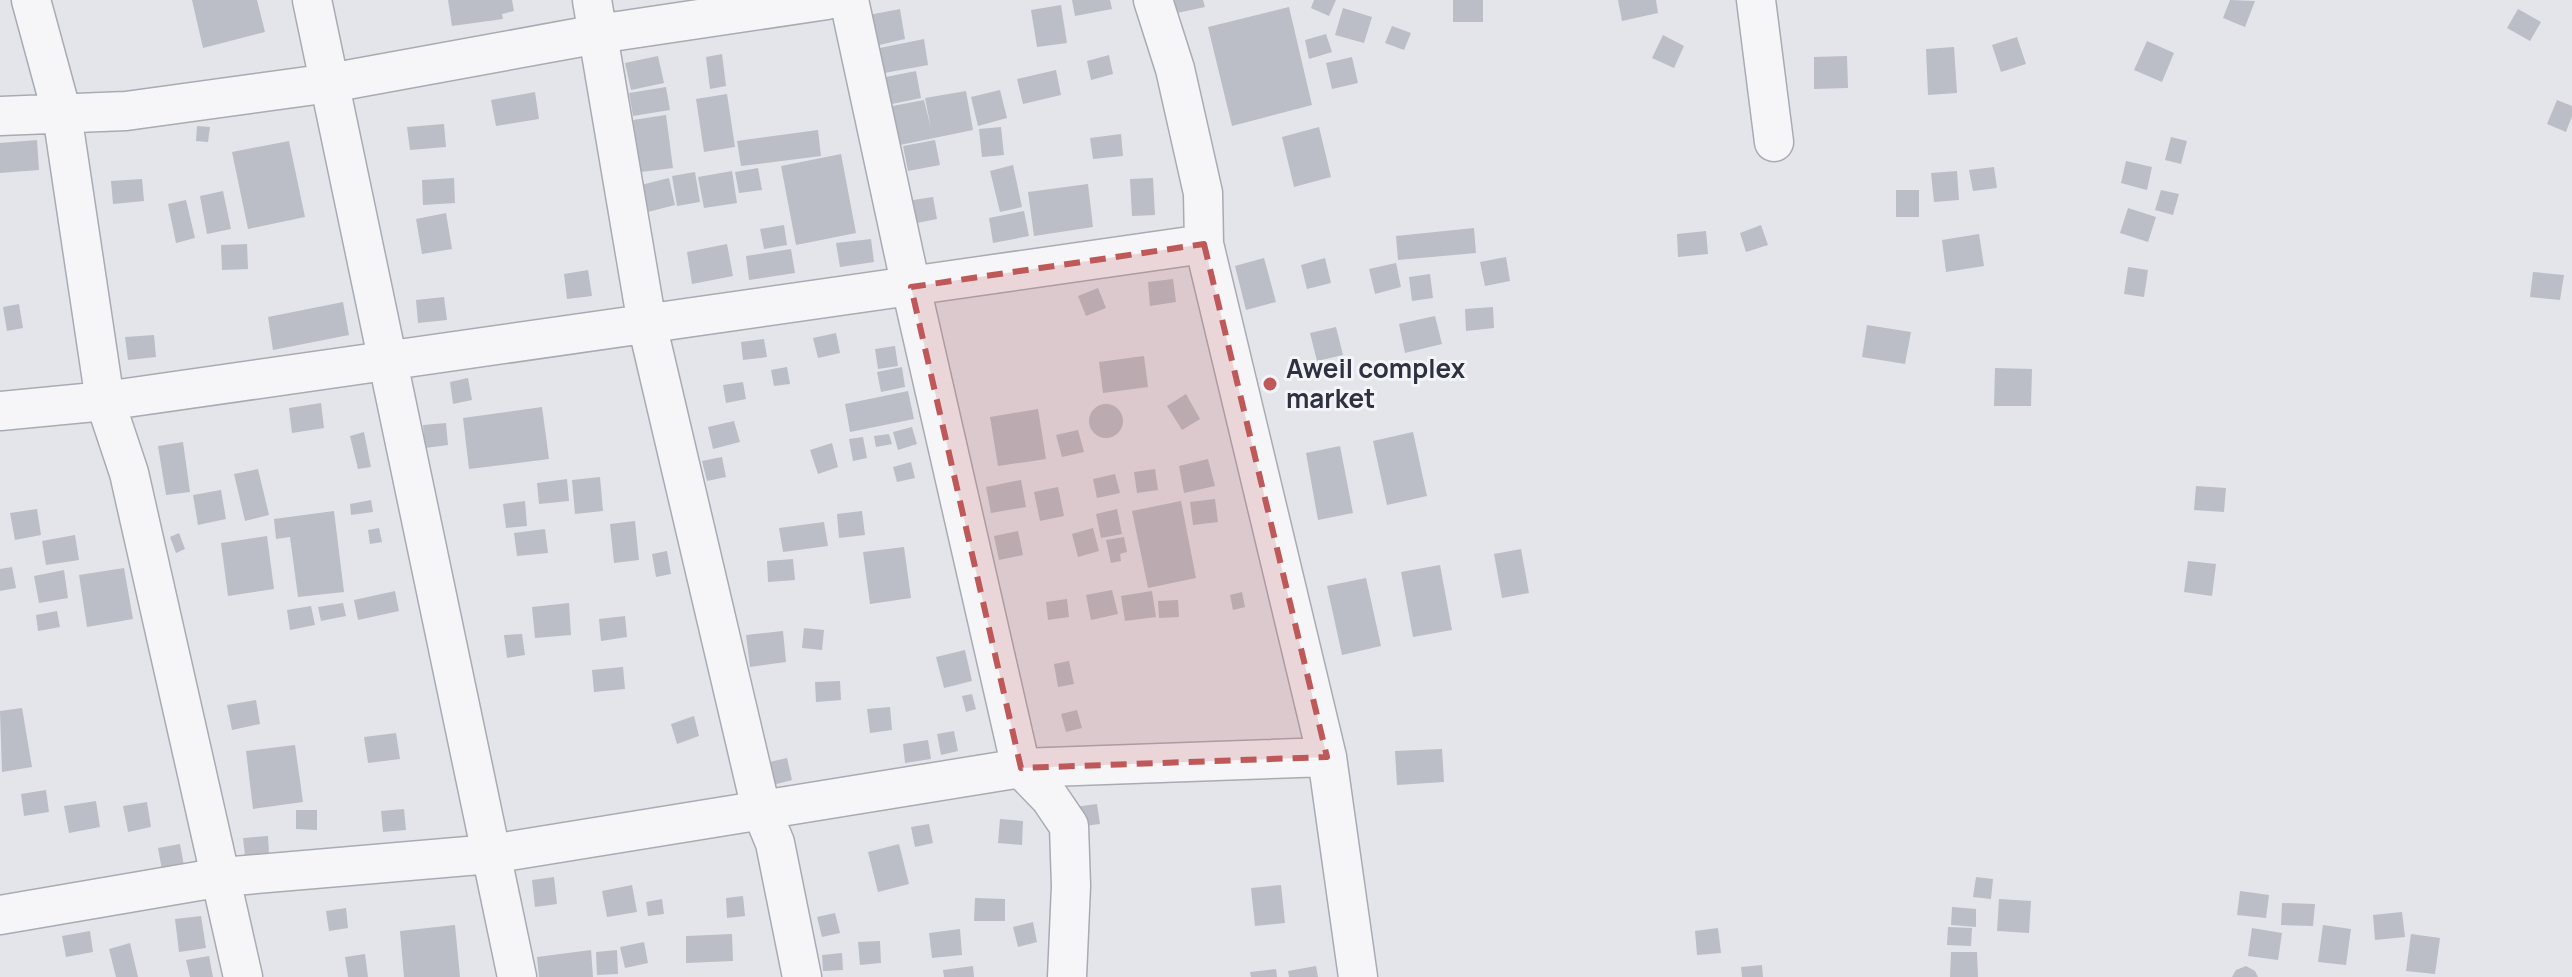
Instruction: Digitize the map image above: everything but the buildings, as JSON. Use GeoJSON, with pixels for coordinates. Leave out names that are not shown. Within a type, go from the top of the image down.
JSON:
{"type":"FeatureCollection","features":[{"type":"Feature","properties":{"kind":"street"},"geometry":{"type":"LineString","coordinates":[[31,0],[62,114],[105,401],[129,473],[243,977]]}},
{"type":"Feature","properties":{"kind":"street"},"geometry":{"type":"LineString","coordinates":[[312,0],[517,977]]}},
{"type":"Feature","properties":{"kind":"street"},"geometry":{"type":"LineString","coordinates":[[0,116],[126,111],[330,83],[595,17],[827,0]]}},
{"type":"Feature","properties":{"kind":"street"},"geometry":{"type":"LineString","coordinates":[[849,0],[1021,768],[1050,798],[1069,826],[1071,886],[1067,977]]}},
{"type":"Feature","properties":{"kind":"street"},"geometry":{"type":"LineString","coordinates":[[1153,0],[1175,69],[1203,193],[1204,244],[1327,757],[1358,977]]}},
{"type":"Feature","properties":{"kind":"street"},"geometry":{"type":"LineString","coordinates":[[1756,0],[1774,142]]}},
{"type":"Feature","properties":{"kind":"street"},"geometry":{"type":"LineString","coordinates":[[595,17],[647,324],[761,809],[775,843],[802,977]]}},
{"type":"Feature","properties":{"kind":"street"},"geometry":{"type":"LineString","coordinates":[[0,411],[105,401],[1204,244]]}},
{"type":"Feature","properties":{"kind":"street"},"geometry":{"type":"LineString","coordinates":[[0,915],[222,877],[491,854],[1021,768],[1327,757]]}},
{"type":"Feature","properties":{"kind":"highlighted area"},"geometry":{"type":"Polygon","coordinates":[[[1204,244],[1327,757],[1021,768],[911,287],[1204,244]]]}},
{"type":"Feature","properties":{"kind":"place","name":"Aweil complex market"},"geometry":{"type":"Point","coordinates":[1270,384]}}]}
